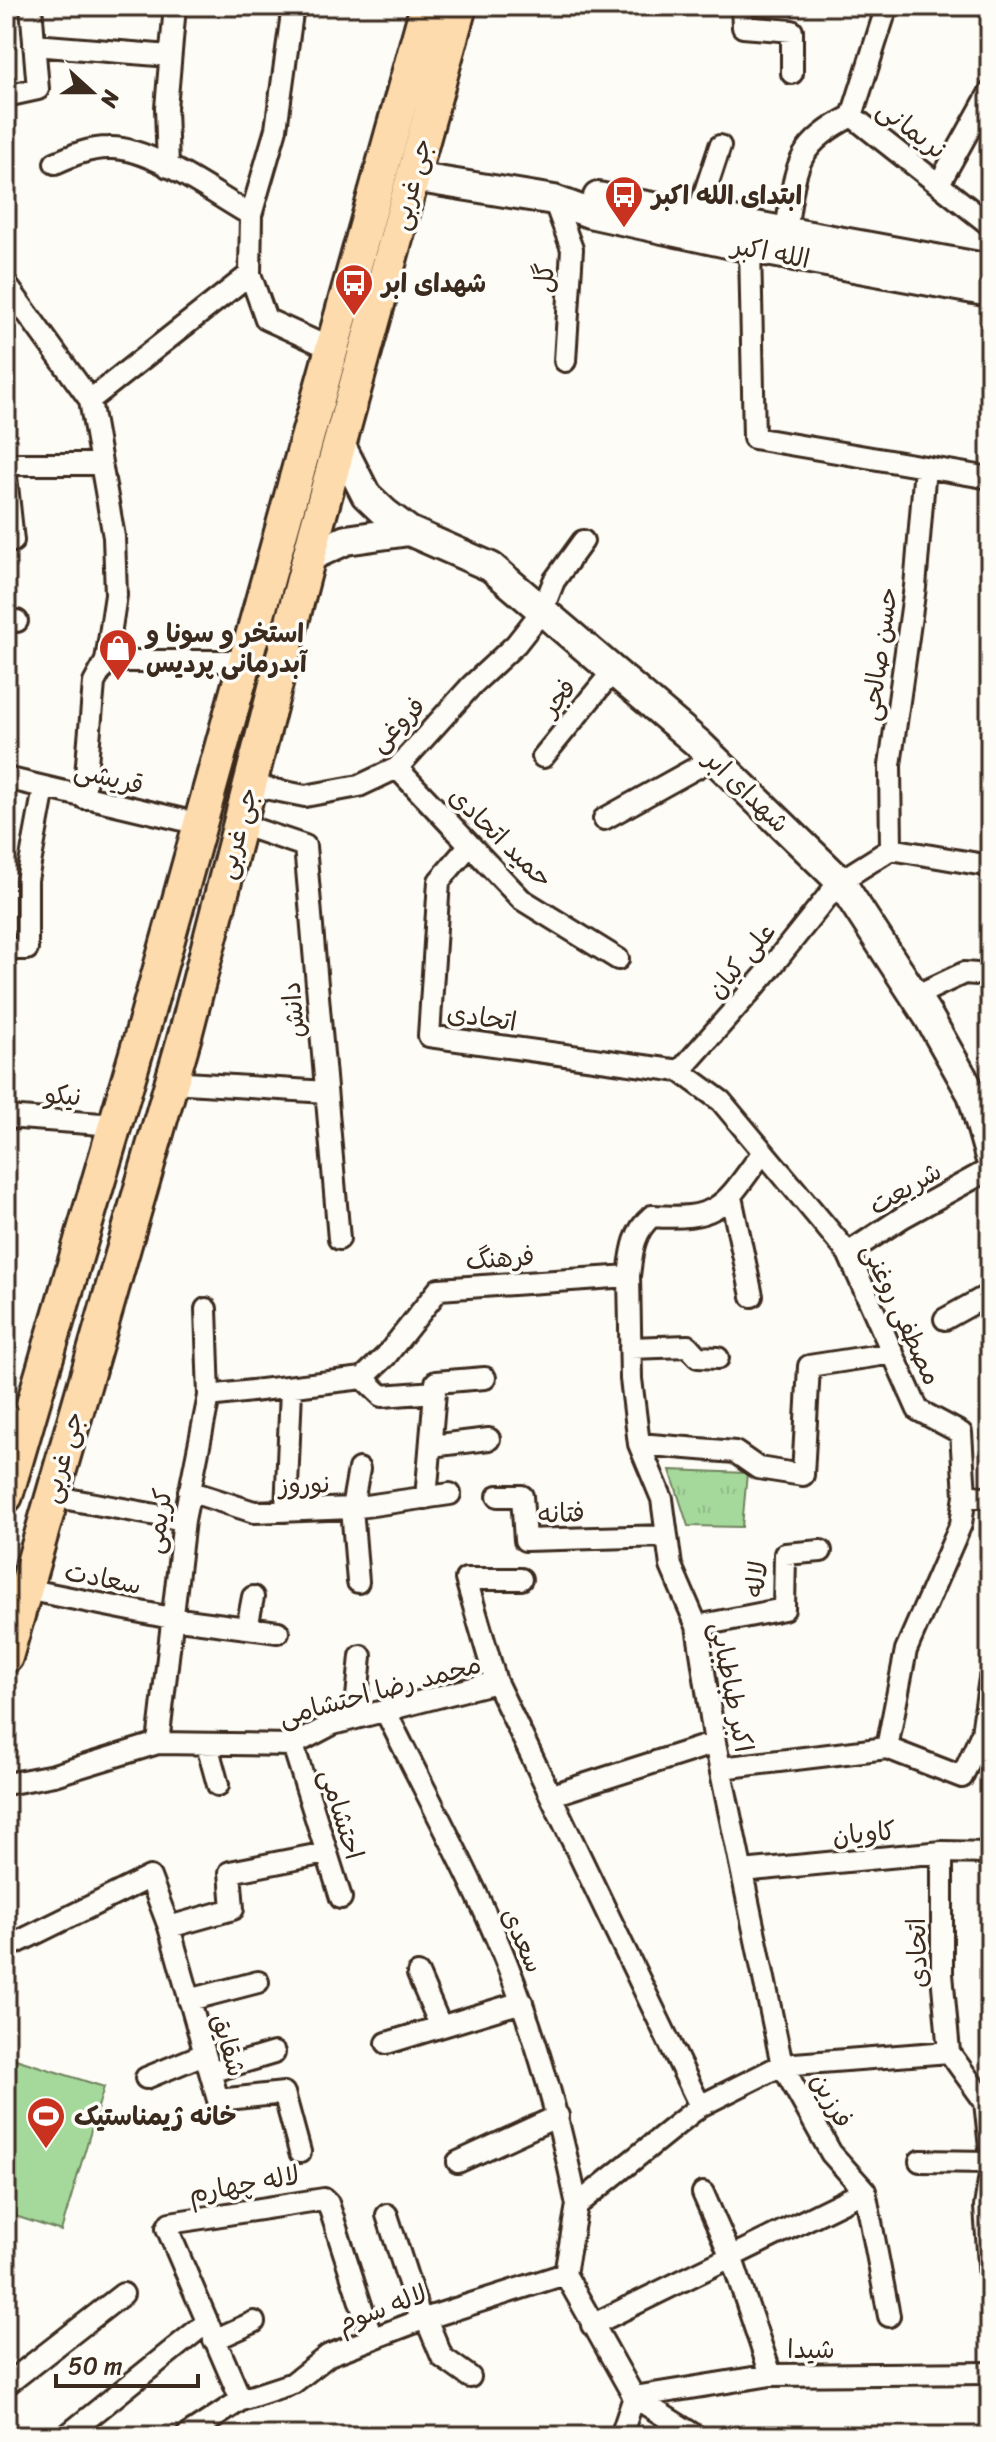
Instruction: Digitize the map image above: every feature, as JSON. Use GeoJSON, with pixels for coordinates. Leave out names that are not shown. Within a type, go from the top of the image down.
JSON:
{"type":"FeatureCollection","features":[{"type":"Feature","properties":{"kind":"main road","name":"جی غربی"},"geometry":{"type":"LineString","coordinates":[[6,1494],[115,1125],[427,6]]}},
{"type":"Feature","properties":{"kind":"main road","name":"جی غربی"},"geometry":{"type":"LineString","coordinates":[[6,1657],[171,1082],[309,557],[460,6]]}},
{"type":"Feature","properties":{"kind":"main road","name":"الله اکبر"},"geometry":{"type":"LineString","coordinates":[[413,177],[554,200],[589,213],[750,248],[990,292]]}},
{"type":"Feature","properties":{"kind":"main road","name":"الله اکبر"},"geometry":{"type":"LineString","coordinates":[[554,200],[599,197],[990,269]]}},
{"type":"Feature","properties":{"kind":"main road","name":"شهدای ابر"},"geometry":{"type":"LineString","coordinates":[[340,444],[366,495],[409,531],[491,567],[714,758],[840,881],[982,1105],[990,1157]]}},
{"type":"Feature","properties":{"kind":"main road"},"geometry":{"type":"LineString","coordinates":[[309,557],[346,540],[409,531]]}},
{"type":"Feature","properties":{"kind":"street"},"geometry":{"type":"LineString","coordinates":[[6,96],[38,89],[31,6]]}},
{"type":"Feature","properties":{"kind":"street"},"geometry":{"type":"LineString","coordinates":[[168,167],[170,56],[175,6]]}},
{"type":"Feature","properties":{"kind":"street"},"geometry":{"type":"LineString","coordinates":[[293,6],[276,129],[251,215],[250,274],[266,319],[332,349]]}},
{"type":"Feature","properties":{"kind":"street"},"geometry":{"type":"LineString","coordinates":[[742,6],[743,27],[792,31],[792,73]]}},
{"type":"Feature","properties":{"kind":"street"},"geometry":{"type":"LineString","coordinates":[[786,231],[796,171],[808,145],[823,131],[852,116],[887,6]]}},
{"type":"Feature","properties":{"kind":"street"},"geometry":{"type":"LineString","coordinates":[[34,45],[170,56]]}},
{"type":"Feature","properties":{"kind":"street","name":"نریمانی"},"geometry":{"type":"LineString","coordinates":[[940,182],[990,92]]}},
{"type":"Feature","properties":{"kind":"street","name":"نریمانی"},"geometry":{"type":"LineString","coordinates":[[852,116],[940,182],[990,225]]}},
{"type":"Feature","properties":{"kind":"street"},"geometry":{"type":"LineString","coordinates":[[698,213],[720,146]]}},
{"type":"Feature","properties":{"kind":"street"},"geometry":{"type":"LineString","coordinates":[[55,163],[85,150],[113,147],[168,167],[251,215]]}},
{"type":"Feature","properties":{"kind":"street","name":"گل"},"geometry":{"type":"LineString","coordinates":[[554,200],[572,249],[565,361]]}},
{"type":"Feature","properties":{"kind":"street"},"geometry":{"type":"LineString","coordinates":[[750,248],[754,438],[990,478]]}},
{"type":"Feature","properties":{"kind":"street"},"geometry":{"type":"LineString","coordinates":[[90,400],[250,274]]}},
{"type":"Feature","properties":{"kind":"street"},"geometry":{"type":"LineString","coordinates":[[6,284],[90,400],[114,537],[116,595],[106,661],[94,683],[84,798]]}},
{"type":"Feature","properties":{"kind":"street"},"geometry":{"type":"LineString","coordinates":[[6,464],[99,464]]}},
{"type":"Feature","properties":{"kind":"street","name":"حسن صالحی"},"geometry":{"type":"LineString","coordinates":[[891,849],[890,765],[915,587],[925,467]]}},
{"type":"Feature","properties":{"kind":"street"},"geometry":{"type":"LineString","coordinates":[[6,476],[13,541]]}},
{"type":"Feature","properties":{"kind":"street","name":"فروغی"},"geometry":{"type":"LineString","coordinates":[[250,785],[305,796],[359,786],[397,768],[472,685],[516,644],[542,611],[554,581],[583,541]]}},
{"type":"Feature","properties":{"kind":"street"},"geometry":{"type":"LineString","coordinates":[[106,661],[246,661]]}},
{"type":"Feature","properties":{"kind":"street","name":"فجر"},"geometry":{"type":"LineString","coordinates":[[543,757],[613,671]]}},
{"type":"Feature","properties":{"kind":"street"},"geometry":{"type":"LineString","coordinates":[[604,819],[714,758]]}},
{"type":"Feature","properties":{"kind":"street","name":"حمید اتحادی"},"geometry":{"type":"LineString","coordinates":[[397,768],[468,847],[521,899],[618,959]]}},
{"type":"Feature","properties":{"kind":"street","name":"قریشی"},"geometry":{"type":"LineString","coordinates":[[6,778],[200,824]]}},
{"type":"Feature","properties":{"kind":"street"},"geometry":{"type":"LineString","coordinates":[[6,949],[27,949],[27,880],[44,788]]}},
{"type":"Feature","properties":{"kind":"street","name":"دانش"},"geometry":{"type":"LineString","coordinates":[[240,824],[305,846],[339,1239]]}},
{"type":"Feature","properties":{"kind":"street","name":"اتحادی"},"geometry":{"type":"LineString","coordinates":[[468,847],[439,881],[429,1036],[680,1071]]}},
{"type":"Feature","properties":{"kind":"street"},"geometry":{"type":"LineString","coordinates":[[891,849],[990,866]]}},
{"type":"Feature","properties":{"kind":"street","name":"علی کیان"},"geometry":{"type":"LineString","coordinates":[[680,1071],[764,976],[840,881],[891,849]]}},
{"type":"Feature","properties":{"kind":"street"},"geometry":{"type":"LineString","coordinates":[[915,996],[964,973],[990,975]]}},
{"type":"Feature","properties":{"kind":"street","name":"مصطفی روغنی"},"geometry":{"type":"LineString","coordinates":[[680,1071],[721,1101],[848,1253],[918,1410],[961,1433],[965,1495],[961,1524],[906,1650],[887,1748]]}},
{"type":"Feature","properties":{"kind":"street"},"geometry":{"type":"LineString","coordinates":[[171,1082],[326,1092]]}},
{"type":"Feature","properties":{"kind":"street","name":"نیکو"},"geometry":{"type":"LineString","coordinates":[[6,1117],[115,1125]]}},
{"type":"Feature","properties":{"kind":"street"},"geometry":{"type":"LineString","coordinates":[[629,1276],[633,1244],[640,1226],[652,1216],[705,1216],[731,1197],[763,1152]]}},
{"type":"Feature","properties":{"kind":"street","name":"شریعت"},"geometry":{"type":"LineString","coordinates":[[848,1253],[903,1217],[990,1169]]}},
{"type":"Feature","properties":{"kind":"street"},"geometry":{"type":"LineString","coordinates":[[731,1197],[752,1296]]}},
{"type":"Feature","properties":{"kind":"street","name":"اکبر طباطبایی"},"geometry":{"type":"LineString","coordinates":[[629,1276],[630,1348],[639,1444],[662,1499],[671,1566],[697,1626],[715,1743],[782,2065]]}},
{"type":"Feature","properties":{"kind":"street","name":"فرهنگ"},"geometry":{"type":"LineString","coordinates":[[363,1378],[386,1356],[439,1289],[629,1276]]}},
{"type":"Feature","properties":{"kind":"street"},"geometry":{"type":"LineString","coordinates":[[945,1319],[990,1294]]}},
{"type":"Feature","properties":{"kind":"street","name":"کریمی"},"geometry":{"type":"LineString","coordinates":[[158,1743],[184,1520],[209,1396],[206,1309]]}},
{"type":"Feature","properties":{"kind":"street"},"geometry":{"type":"LineString","coordinates":[[630,1348],[688,1346],[698,1357],[718,1358]]}},
{"type":"Feature","properties":{"kind":"street"},"geometry":{"type":"LineString","coordinates":[[639,1444],[735,1452],[758,1468],[803,1475],[809,1366],[893,1353]]}},
{"type":"Feature","properties":{"kind":"street"},"geometry":{"type":"LineString","coordinates":[[209,1396],[291,1389],[363,1378],[382,1396],[436,1381],[485,1378]]}},
{"type":"Feature","properties":{"kind":"street"},"geometry":{"type":"LineString","coordinates":[[426,1498],[436,1381]]}},
{"type":"Feature","properties":{"kind":"street"},"geometry":{"type":"LineString","coordinates":[[286,1511],[291,1389]]}},
{"type":"Feature","properties":{"kind":"street"},"geometry":{"type":"LineString","coordinates":[[431,1446],[489,1439]]}},
{"type":"Feature","properties":{"kind":"street"},"geometry":{"type":"LineString","coordinates":[[358,1582],[352,1508],[359,1469]]}},
{"type":"Feature","properties":{"kind":"street","name":"نوروز"},"geometry":{"type":"LineString","coordinates":[[189,1491],[254,1512],[352,1508],[450,1494]]}},
{"type":"Feature","properties":{"kind":"street"},"geometry":{"type":"LineString","coordinates":[[965,1495],[990,1498]]}},
{"type":"Feature","properties":{"kind":"street"},"geometry":{"type":"LineString","coordinates":[[51,1496],[184,1520]]}},
{"type":"Feature","properties":{"kind":"street","name":"فتانه"},"geometry":{"type":"LineString","coordinates":[[498,1496],[522,1496],[525,1540],[667,1536]]}},
{"type":"Feature","properties":{"kind":"street","name":"لاله"},"geometry":{"type":"LineString","coordinates":[[697,1626],[784,1609],[785,1554],[821,1551]]}},
{"type":"Feature","properties":{"kind":"street"},"geometry":{"type":"LineString","coordinates":[[496,1682],[466,1579],[521,1579]]}},
{"type":"Feature","properties":{"kind":"street","name":"سعادت"},"geometry":{"type":"LineString","coordinates":[[25,1589],[171,1618],[278,1632]]}},
{"type":"Feature","properties":{"kind":"street"},"geometry":{"type":"LineString","coordinates":[[247,1628],[253,1597]]}},
{"type":"Feature","properties":{"kind":"street"},"geometry":{"type":"LineString","coordinates":[[355,1718],[361,1656]]}},
{"type":"Feature","properties":{"kind":"street"},"geometry":{"type":"LineString","coordinates":[[721,1768],[887,1748],[962,1777],[982,1733],[990,1678]]}},
{"type":"Feature","properties":{"kind":"street","name":"محمد رضا احتشامی"},"geometry":{"type":"LineString","coordinates":[[6,1784],[54,1775],[158,1743],[293,1745],[333,1724],[496,1682],[700,2106]]}},
{"type":"Feature","properties":{"kind":"street","name":"سعدی"},"geometry":{"type":"LineString","coordinates":[[385,1710],[522,2002],[558,2116],[577,2205]]}},
{"type":"Feature","properties":{"kind":"street"},"geometry":{"type":"LineString","coordinates":[[552,1795],[715,1743]]}},
{"type":"Feature","properties":{"kind":"street"},"geometry":{"type":"LineString","coordinates":[[207,1745],[218,1785]]}},
{"type":"Feature","properties":{"kind":"street","name":"احتشامی"},"geometry":{"type":"LineString","coordinates":[[293,1745],[341,1898]]}},
{"type":"Feature","properties":{"kind":"street","name":"اتحادی"},"geometry":{"type":"LineString","coordinates":[[942,1852],[942,1974],[949,2052]]}},
{"type":"Feature","properties":{"kind":"street","name":"کاویان"},"geometry":{"type":"LineString","coordinates":[[742,1871],[942,1852],[990,1853]]}},
{"type":"Feature","properties":{"kind":"street"},"geometry":{"type":"LineString","coordinates":[[169,1927],[233,1909],[230,1872],[326,1853]]}},
{"type":"Feature","properties":{"kind":"street","name":"شقایق"},"geometry":{"type":"LineString","coordinates":[[6,1948],[150,1877],[169,1927],[218,2100],[284,2093],[300,2152]]}},
{"type":"Feature","properties":{"kind":"street"},"geometry":{"type":"LineString","coordinates":[[418,1974],[440,2025]]}},
{"type":"Feature","properties":{"kind":"street"},"geometry":{"type":"LineString","coordinates":[[189,2000],[258,1982]]}},
{"type":"Feature","properties":{"kind":"street"},"geometry":{"type":"LineString","coordinates":[[387,2043],[522,2002]]}},
{"type":"Feature","properties":{"kind":"street"},"geometry":{"type":"LineString","coordinates":[[949,2052],[985,2102],[990,2148]]}},
{"type":"Feature","properties":{"kind":"street","name":"فرزین"},"geometry":{"type":"LineString","coordinates":[[865,2191],[831,2153],[782,2065],[949,2052]]}},
{"type":"Feature","properties":{"kind":"street"},"geometry":{"type":"LineString","coordinates":[[146,2078],[207,2063],[274,2053]]}},
{"type":"Feature","properties":{"kind":"street"},"geometry":{"type":"LineString","coordinates":[[696,2436],[634,2397],[565,2274],[577,2205],[700,2106],[782,2065]]}},
{"type":"Feature","properties":{"kind":"street"},"geometry":{"type":"LineString","coordinates":[[458,2162],[558,2116]]}},
{"type":"Feature","properties":{"kind":"street"},"geometry":{"type":"LineString","coordinates":[[920,2161],[990,2162]]}},
{"type":"Feature","properties":{"kind":"street"},"geometry":{"type":"LineString","coordinates":[[990,2174],[985,2207],[990,2280]]}},
{"type":"Feature","properties":{"kind":"street"},"geometry":{"type":"LineString","coordinates":[[592,2325],[732,2259],[865,2191],[889,2316]]}},
{"type":"Feature","properties":{"kind":"street"},"geometry":{"type":"LineString","coordinates":[[703,2193],[732,2259],[771,2375]]}},
{"type":"Feature","properties":{"kind":"street","name":"لاله چهارم"},"geometry":{"type":"LineString","coordinates":[[241,2400],[168,2225],[317,2198],[328,2203],[372,2339]]}},
{"type":"Feature","properties":{"kind":"street"},"geometry":{"type":"LineString","coordinates":[[387,2215],[424,2320],[442,2357],[470,2377]]}},
{"type":"Feature","properties":{"kind":"street","name":"لاله سوم"},"geometry":{"type":"LineString","coordinates":[[186,2436],[241,2400],[293,2383],[329,2355],[565,2274]]}},
{"type":"Feature","properties":{"kind":"street"},"geometry":{"type":"LineString","coordinates":[[6,2385],[123,2294]]}},
{"type":"Feature","properties":{"kind":"street"},"geometry":{"type":"LineString","coordinates":[[66,2436],[210,2331],[254,2322]]}},
{"type":"Feature","properties":{"kind":"street","name":"شیدا"},"geometry":{"type":"LineString","coordinates":[[634,2397],[771,2375],[990,2373]]}},
{"type":"Feature","properties":{"kind":"street"},"geometry":{"type":"LineString","coordinates":[[621,2436],[634,2397]]}},
{"type":"Feature","properties":{"kind":"green space"},"geometry":{"type":"Polygon","coordinates":[[[670,1470],[747,1473],[742,1527],[688,1526],[670,1470]]]}},
{"type":"Feature","properties":{"kind":"green space","name":"خانه ژیمناستیک"},"geometry":{"type":"Polygon","coordinates":[[[6,2056],[104,2087],[61,2231],[6,2213],[6,2056]]]}},
{"type":"Feature","properties":{"kind":"place","name":"ابتدای الله اکبر"},"geometry":{"type":"Point","coordinates":[624,229]}},
{"type":"Feature","properties":{"kind":"place","name":"شهدای ابر"},"geometry":{"type":"Point","coordinates":[354,317]}},
{"type":"Feature","properties":{"kind":"place","name":"استخر و سونا و آبدرمانی پردیس"},"geometry":{"type":"Point","coordinates":[118,682]}},
{"type":"Feature","properties":{"kind":"place","name":"خانه ژیمناستیک"},"geometry":{"type":"Point","coordinates":[46,2150]}}]}
